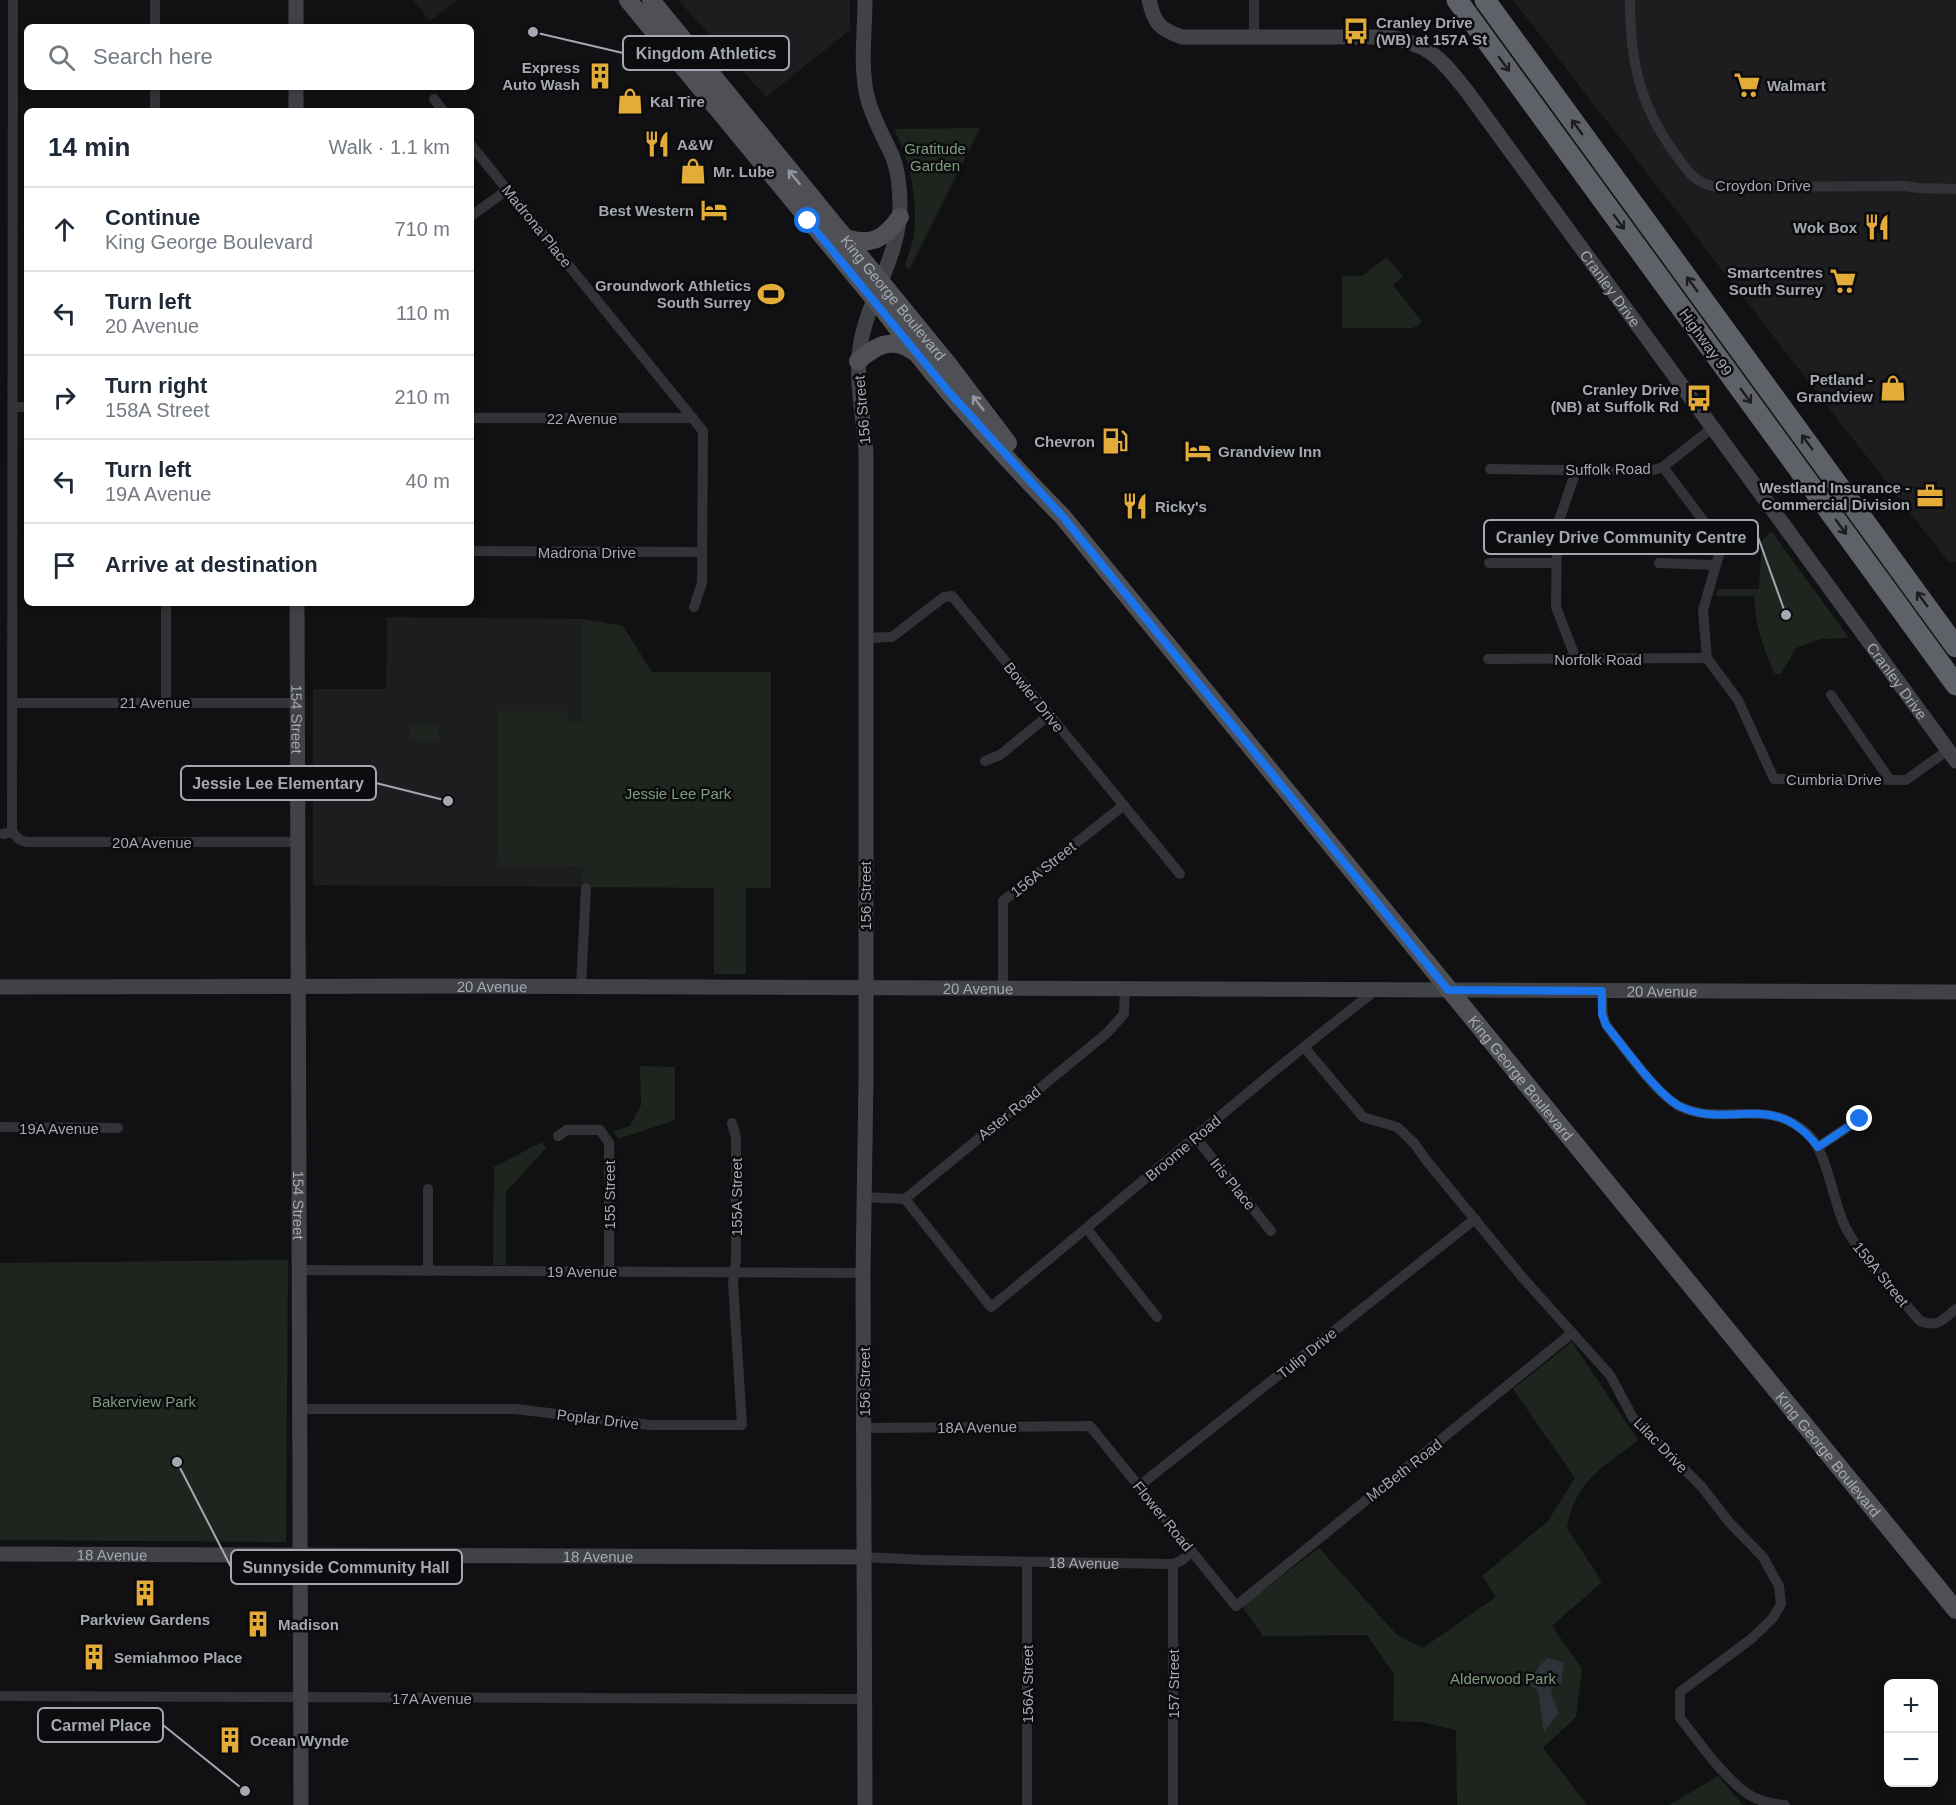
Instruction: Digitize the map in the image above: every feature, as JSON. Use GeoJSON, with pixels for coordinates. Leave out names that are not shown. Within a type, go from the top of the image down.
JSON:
{"type":"FeatureCollection","features":[{"type":"Feature","properties":{"kind":"highway","name":"Highway 99"},"geometry":{"type":"LineString","coordinates":[[1457,0],[1956,685]]}},
{"type":"Feature","properties":{"kind":"highway","name":"Highway 99"},"geometry":{"type":"LineString","coordinates":[[1485,0],[1956,646]]}},
{"type":"Feature","properties":{"kind":"main road","name":"King George Boulevard"},"geometry":{"type":"LineString","coordinates":[[638,3],[647,9],[672,38],[698,58],[748,118],[845,238],[914,351],[990,439],[1063,517]]}},
{"type":"Feature","properties":{"kind":"main road","name":"King George Boulevard"},"geometry":{"type":"LineString","coordinates":[[638,3],[717,109],[878,292],[948,364],[1063,517],[1956,1610]]}},
{"type":"Feature","properties":{"kind":"main road"},"geometry":{"type":"LineString","coordinates":[[717,109],[732,116],[756,144],[769,146]]}},
{"type":"Feature","properties":{"kind":"main road"},"geometry":{"type":"LineString","coordinates":[[845,238],[861,243],[871,242],[889,233],[900,218]]}},
{"type":"Feature","properties":{"kind":"main road"},"geometry":{"type":"LineString","coordinates":[[858,361],[870,350],[882,344],[897,343],[914,351]]}},
{"type":"Feature","properties":{"kind":"street"},"geometry":{"type":"LineString","coordinates":[[12,703],[6,644],[12,523],[13,0]]}},
{"type":"Feature","properties":{"kind":"street"},"geometry":{"type":"LineString","coordinates":[[155,0],[155,24]]}},
{"type":"Feature","properties":{"kind":"street"},"geometry":{"type":"LineString","coordinates":[[296,0],[296,24]]}},
{"type":"Feature","properties":{"kind":"street","name":"156 Street"},"geometry":{"type":"LineString","coordinates":[[865,0],[867,96],[876,123],[893,158],[898,177],[900,218],[896,238],[861,339],[857,380],[866,454],[863,1273],[865,1805]]}},
{"type":"Feature","properties":{"kind":"street","name":"Cranley Drive"},"geometry":{"type":"LineString","coordinates":[[1149,0],[1152,17],[1164,30],[1182,37],[1387,38],[1406,40],[1428,49],[1440,58],[1466,90],[1952,756]]}},
{"type":"Feature","properties":{"kind":"street"},"geometry":{"type":"LineString","coordinates":[[1254,0],[1254,37]]}},
{"type":"Feature","properties":{"kind":"street","name":"Croydon Drive"},"geometry":{"type":"LineString","coordinates":[[1630,0],[1633,62],[1651,117],[1690,174],[1700,183],[1715,187],[1905,186],[1956,189]]}},
{"type":"Feature","properties":{"kind":"street"},"geometry":{"type":"LineString","coordinates":[[155,90],[155,108]]}},
{"type":"Feature","properties":{"kind":"street"},"geometry":{"type":"LineString","coordinates":[[296,90],[296,108]]}},
{"type":"Feature","properties":{"kind":"street"},"geometry":{"type":"LineString","coordinates":[[434,99],[441,108]]}},
{"type":"Feature","properties":{"kind":"street","name":"Madrona Place"},"geometry":{"type":"LineString","coordinates":[[474,149],[693,418]]}},
{"type":"Feature","properties":{"kind":"street"},"geometry":{"type":"LineString","coordinates":[[474,214],[507,190]]}},
{"type":"Feature","properties":{"kind":"street"},"geometry":{"type":"LineString","coordinates":[[13,407],[24,407]]}},
{"type":"Feature","properties":{"kind":"street","name":"22 Avenue"},"geometry":{"type":"LineString","coordinates":[[474,418],[693,418]]}},
{"type":"Feature","properties":{"kind":"street"},"geometry":{"type":"LineString","coordinates":[[693,418],[703,431],[702,583],[694,607]]}},
{"type":"Feature","properties":{"kind":"street","name":"Suffolk Road"},"geometry":{"type":"LineString","coordinates":[[1490,469],[1650,471],[1663,467],[1712,428]]}},
{"type":"Feature","properties":{"kind":"street"},"geometry":{"type":"LineString","coordinates":[[1663,467],[1720,543],[1720,551],[1703,610],[1707,658]]}},
{"type":"Feature","properties":{"kind":"street"},"geometry":{"type":"LineString","coordinates":[[1576,471],[1557,526],[1556,563],[1556,607],[1576,659]]}},
{"type":"Feature","properties":{"kind":"street"},"geometry":{"type":"LineString","coordinates":[[0,523],[12,523]]}},
{"type":"Feature","properties":{"kind":"street","name":"Madrona Drive"},"geometry":{"type":"LineString","coordinates":[[474,551],[702,552]]}},
{"type":"Feature","properties":{"kind":"street"},"geometry":{"type":"LineString","coordinates":[[1489,563],[1556,563]]}},
{"type":"Feature","properties":{"kind":"street"},"geometry":{"type":"LineString","coordinates":[[1659,563],[1715,565]]}},
{"type":"Feature","properties":{"kind":"street","name":"Bowler Drive"},"geometry":{"type":"LineString","coordinates":[[865,638],[892,637],[944,597],[952,596],[1180,874]]}},
{"type":"Feature","properties":{"kind":"street"},"geometry":{"type":"LineString","coordinates":[[166,606],[166,702]]}},
{"type":"Feature","properties":{"kind":"street","name":"154 Street"},"geometry":{"type":"LineString","coordinates":[[297,606],[301,1805]]}},
{"type":"Feature","properties":{"kind":"street","name":"Cumbria Drive"},"geometry":{"type":"LineString","coordinates":[[1707,658],[1738,700],[1774,779],[1906,780],[1952,756]]}},
{"type":"Feature","properties":{"kind":"street","name":"Norfolk Road"},"geometry":{"type":"LineString","coordinates":[[1488,659],[1707,658]]}},
{"type":"Feature","properties":{"kind":"street"},"geometry":{"type":"LineString","coordinates":[[1831,695],[1890,780]]}},
{"type":"Feature","properties":{"kind":"street","name":"21 Avenue"},"geometry":{"type":"LineString","coordinates":[[12,703],[297,703]]}},
{"type":"Feature","properties":{"kind":"street","name":"20A Avenue"},"geometry":{"type":"LineString","coordinates":[[12,703],[7,833],[20,840],[27,842],[297,842]]}},
{"type":"Feature","properties":{"kind":"street"},"geometry":{"type":"LineString","coordinates":[[985,761],[1000,754],[1049,715]]}},
{"type":"Feature","properties":{"kind":"street","name":"156A Street"},"geometry":{"type":"LineString","coordinates":[[1003,989],[1003,901],[1124,805]]}},
{"type":"Feature","properties":{"kind":"street"},"geometry":{"type":"LineString","coordinates":[[581,986],[586,888]]}},
{"type":"Feature","properties":{"kind":"street","name":"20 Avenue"},"geometry":{"type":"LineString","coordinates":[[0,987],[581,986],[1956,992]]}},
{"type":"Feature","properties":{"kind":"street","name":"Aster Road"},"geometry":{"type":"LineString","coordinates":[[905,1199],[1107,1033],[1124,1014],[1125,990]]}},
{"type":"Feature","properties":{"kind":"street","name":"Broome Road"},"geometry":{"type":"LineString","coordinates":[[905,1199],[991,1307],[1376,990]]}},
{"type":"Feature","properties":{"kind":"street"},"geometry":{"type":"LineString","coordinates":[[1602,991],[1602,1014],[1606,1025],[1665,1096],[1679,1106],[1699,1113],[1768,1113],[1798,1126],[1818,1147],[1860,1119]]}},
{"type":"Feature","properties":{"kind":"street","name":"Lilac Drive"},"geometry":{"type":"LineString","coordinates":[[1304,1047],[1363,1117],[1397,1127],[1414,1143],[1475,1219],[1610,1376],[1633,1418],[1701,1486],[1730,1523],[1763,1557],[1779,1586],[1781,1604],[1772,1619],[1750,1639],[1680,1692],[1680,1719],[1729,1778],[1746,1793],[1768,1803],[1785,1805]]}},
{"type":"Feature","properties":{"kind":"street","name":"155A Street"},"geometry":{"type":"LineString","coordinates":[[732,1123],[736,1138],[735,1272]]}},
{"type":"Feature","properties":{"kind":"street","name":"19A Avenue"},"geometry":{"type":"LineString","coordinates":[[0,1127],[118,1128]]}},
{"type":"Feature","properties":{"kind":"street","name":"155 Street"},"geometry":{"type":"LineString","coordinates":[[558,1136],[567,1130],[600,1130],[609,1143],[609,1271]]}},
{"type":"Feature","properties":{"kind":"street","name":"Iris Place"},"geometry":{"type":"LineString","coordinates":[[1196,1138],[1271,1231]]}},
{"type":"Feature","properties":{"kind":"street","name":"159A Street"},"geometry":{"type":"LineString","coordinates":[[1818,1147],[1844,1224],[1854,1243],[1920,1321],[1930,1325],[1936,1324],[1956,1309]]}},
{"type":"Feature","properties":{"kind":"street"},"geometry":{"type":"LineString","coordinates":[[428,1189],[428,1271]]}},
{"type":"Feature","properties":{"kind":"street"},"geometry":{"type":"LineString","coordinates":[[864,1197],[905,1199]]}},
{"type":"Feature","properties":{"kind":"street","name":"Tulip Drive"},"geometry":{"type":"LineString","coordinates":[[1140,1486],[1475,1219]]}},
{"type":"Feature","properties":{"kind":"street"},"geometry":{"type":"LineString","coordinates":[[1087,1229],[1157,1317]]}},
{"type":"Feature","properties":{"kind":"street","name":"19 Avenue"},"geometry":{"type":"LineString","coordinates":[[300,1270],[863,1273]]}},
{"type":"Feature","properties":{"kind":"street","name":"Poplar Drive"},"geometry":{"type":"LineString","coordinates":[[301,1409],[515,1409],[650,1425],[742,1425],[733,1283],[735,1272]]}},
{"type":"Feature","properties":{"kind":"street","name":"McBeth Road"},"geometry":{"type":"LineString","coordinates":[[1236,1606],[1572,1334]]}},
{"type":"Feature","properties":{"kind":"street","name":"Flower Road"},"geometry":{"type":"LineString","coordinates":[[1090,1426],[1236,1606]]}},
{"type":"Feature","properties":{"kind":"street","name":"18A Avenue"},"geometry":{"type":"LineString","coordinates":[[864,1428],[1090,1426]]}},
{"type":"Feature","properties":{"kind":"street"},"geometry":{"type":"LineString","coordinates":[[1173,1564],[1181,1561],[1192,1551]]}},
{"type":"Feature","properties":{"kind":"street","name":"18 Avenue"},"geometry":{"type":"LineString","coordinates":[[0,1554],[864,1557],[1173,1564]]}},
{"type":"Feature","properties":{"kind":"street","name":"156A Street"},"geometry":{"type":"LineString","coordinates":[[1027,1562],[1027,1805]]}},
{"type":"Feature","properties":{"kind":"street","name":"157 Street"},"geometry":{"type":"LineString","coordinates":[[1173,1564],[1173,1805]]}},
{"type":"Feature","properties":{"kind":"street","name":"17A Avenue"},"geometry":{"type":"LineString","coordinates":[[0,1696],[864,1699]]}},
{"type":"Feature","properties":{"kind":"shaded area"},"geometry":{"type":"Polygon","coordinates":[[[413,0],[458,0],[430,21],[413,0]]]}},
{"type":"Feature","properties":{"kind":"shaded area"},"geometry":{"type":"Polygon","coordinates":[[[678,0],[850,0],[850,30],[766,97],[678,0]]]}},
{"type":"Feature","properties":{"kind":"shaded area","name":"Smartcentres South Surrey"},"geometry":{"type":"Polygon","coordinates":[[[1513,0],[1956,0],[1956,562],[1949,563],[1513,0]]]}},
{"type":"Feature","properties":{"kind":"shaded area"},"geometry":{"type":"Polygon","coordinates":[[[387,617],[583,619],[583,887],[313,885],[313,689],[386,689],[387,617]]]}},
{"type":"Feature","properties":{"kind":"shaded area"},"geometry":{"type":"Polygon","coordinates":[[[1547,1658],[1564,1662],[1561,1683],[1554,1684],[1551,1694],[1559,1713],[1544,1732],[1538,1691],[1529,1683],[1547,1658]]]}},
{"type":"Feature","properties":{"kind":"green space","name":"Gratitude Garden"},"geometry":{"type":"Polygon","coordinates":[[[980,128],[909,270],[905,265],[914,233],[914,193],[904,153],[894,129],[980,128]]]}},
{"type":"Feature","properties":{"kind":"green space"},"geometry":{"type":"Polygon","coordinates":[[[1387,257],[1403,277],[1393,285],[1422,322],[1413,328],[1342,328],[1342,276],[1362,276],[1387,257]]]}},
{"type":"Feature","properties":{"kind":"green space"},"geometry":{"type":"Polygon","coordinates":[[[1771,531],[1849,638],[1820,639],[1796,648],[1781,674],[1775,674],[1763,646],[1754,596],[1716,596],[1718,589],[1759,589],[1762,541],[1771,531]]]}},
{"type":"Feature","properties":{"kind":"green space","name":"Jessie Lee Park"},"geometry":{"type":"Polygon","coordinates":[[[583,619],[623,626],[652,672],[771,672],[771,888],[746,888],[746,974],[714,974],[714,888],[583,887],[583,866],[499,867],[497,711],[568,711],[569,722],[583,722],[583,619]]]}},
{"type":"Feature","properties":{"kind":"green space"},"geometry":{"type":"Polygon","coordinates":[[[409,724],[439,725],[439,742],[409,741],[409,724]]]}},
{"type":"Feature","properties":{"kind":"green space"},"geometry":{"type":"Polygon","coordinates":[[[640,1066],[675,1067],[675,1120],[618,1139],[614,1131],[630,1126],[641,1105],[640,1066]]]}},
{"type":"Feature","properties":{"kind":"green space"},"geometry":{"type":"Polygon","coordinates":[[[542,1142],[546,1148],[506,1192],[506,1265],[493,1265],[494,1167],[542,1142]]]}},
{"type":"Feature","properties":{"kind":"green space","name":"Bakerview Park"},"geometry":{"type":"Polygon","coordinates":[[[288,1260],[286,1542],[0,1540],[0,1263],[288,1260]]]}},
{"type":"Feature","properties":{"kind":"green space","name":"Alderwood Park"},"geometry":{"type":"Polygon","coordinates":[[[1572,1342],[1638,1440],[1592,1476],[1577,1498],[1567,1528],[1602,1582],[1552,1626],[1582,1669],[1576,1717],[1543,1748],[1587,1805],[1457,1805],[1456,1730],[1422,1722],[1393,1721],[1394,1674],[1367,1635],[1263,1636],[1242,1606],[1319,1548],[1397,1635],[1423,1648],[1496,1597],[1482,1576],[1548,1521],[1575,1478],[1513,1389],[1572,1342]]]}},
{"type":"Feature","properties":{"kind":"green space"},"geometry":{"type":"Polygon","coordinates":[[[1718,1776],[1743,1805],[1669,1805],[1718,1776]]]}},
{"type":"Feature","properties":{"kind":"place","name":"Cranley Drive (WB) at 157A St"},"geometry":{"type":"Point","coordinates":[1356,31]}},
{"type":"Feature","properties":{"kind":"place","name":"Kingdom Athletics"},"geometry":{"type":"Point","coordinates":[533,32]}},
{"type":"Feature","properties":{"kind":"place","name":"Express Auto Wash"},"geometry":{"type":"Point","coordinates":[600,76]}},
{"type":"Feature","properties":{"kind":"place","name":"Walmart"},"geometry":{"type":"Point","coordinates":[1747,85]}},
{"type":"Feature","properties":{"kind":"place","name":"Kal Tire"},"geometry":{"type":"Point","coordinates":[630,101]}},
{"type":"Feature","properties":{"kind":"place","name":"A&W"},"geometry":{"type":"Point","coordinates":[657,144]}},
{"type":"Feature","properties":{"kind":"place","name":"Mr. Lube"},"geometry":{"type":"Point","coordinates":[693,171]}},
{"type":"Feature","properties":{"kind":"place","name":"Best Western"},"geometry":{"type":"Point","coordinates":[714,210]}},
{"type":"Feature","properties":{"kind":"place","name":"Wok Box"},"geometry":{"type":"Point","coordinates":[1877,227]}},
{"type":"Feature","properties":{"kind":"place","name":"Smartcentres South Surrey"},"geometry":{"type":"Point","coordinates":[1843,281]}},
{"type":"Feature","properties":{"kind":"place","name":"Groundwork Athletics South Surrey"},"geometry":{"type":"Point","coordinates":[771,294]}},
{"type":"Feature","properties":{"kind":"place","name":"Petland - Grandview"},"geometry":{"type":"Point","coordinates":[1893,388]}},
{"type":"Feature","properties":{"kind":"place","name":"Cranley Drive (NB) at Suffolk Rd"},"geometry":{"type":"Point","coordinates":[1699,398]}},
{"type":"Feature","properties":{"kind":"place","name":"Chevron"},"geometry":{"type":"Point","coordinates":[1115,441]}},
{"type":"Feature","properties":{"kind":"place","name":"Grandview Inn"},"geometry":{"type":"Point","coordinates":[1198,451]}},
{"type":"Feature","properties":{"kind":"place","name":"Westland Insurance - Commercial Division"},"geometry":{"type":"Point","coordinates":[1930,496]}},
{"type":"Feature","properties":{"kind":"place","name":"Ricky's"},"geometry":{"type":"Point","coordinates":[1135,506]}},
{"type":"Feature","properties":{"kind":"place","name":"Cranley Drive Community Centre"},"geometry":{"type":"Point","coordinates":[1786,615]}},
{"type":"Feature","properties":{"kind":"place","name":"Jessie Lee Elementary"},"geometry":{"type":"Point","coordinates":[448,801]}},
{"type":"Feature","properties":{"kind":"place","name":"Sunnyside Community Hall"},"geometry":{"type":"Point","coordinates":[177,1462]}},
{"type":"Feature","properties":{"kind":"place","name":"Parkview Gardens"},"geometry":{"type":"Point","coordinates":[145,1593]}},
{"type":"Feature","properties":{"kind":"place","name":"Madison"},"geometry":{"type":"Point","coordinates":[258,1624]}},
{"type":"Feature","properties":{"kind":"place","name":"Semiahmoo Place"},"geometry":{"type":"Point","coordinates":[94,1657]}},
{"type":"Feature","properties":{"kind":"place","name":"Ocean Wynde"},"geometry":{"type":"Point","coordinates":[230,1740]}},
{"type":"Feature","properties":{"kind":"place","name":"Carmel Place"},"geometry":{"type":"Point","coordinates":[245,1791]}},
{"type":"Feature","properties":{"kind":"route"},"geometry":{"type":"LineString","coordinates":[[808,221],[948,391],[1034,488],[1063,517],[1448,990],[1602,991],[1602,1014],[1606,1025],[1665,1096],[1679,1106],[1699,1113],[1768,1113],[1798,1126],[1818,1147],[1860,1119]]}}]}
